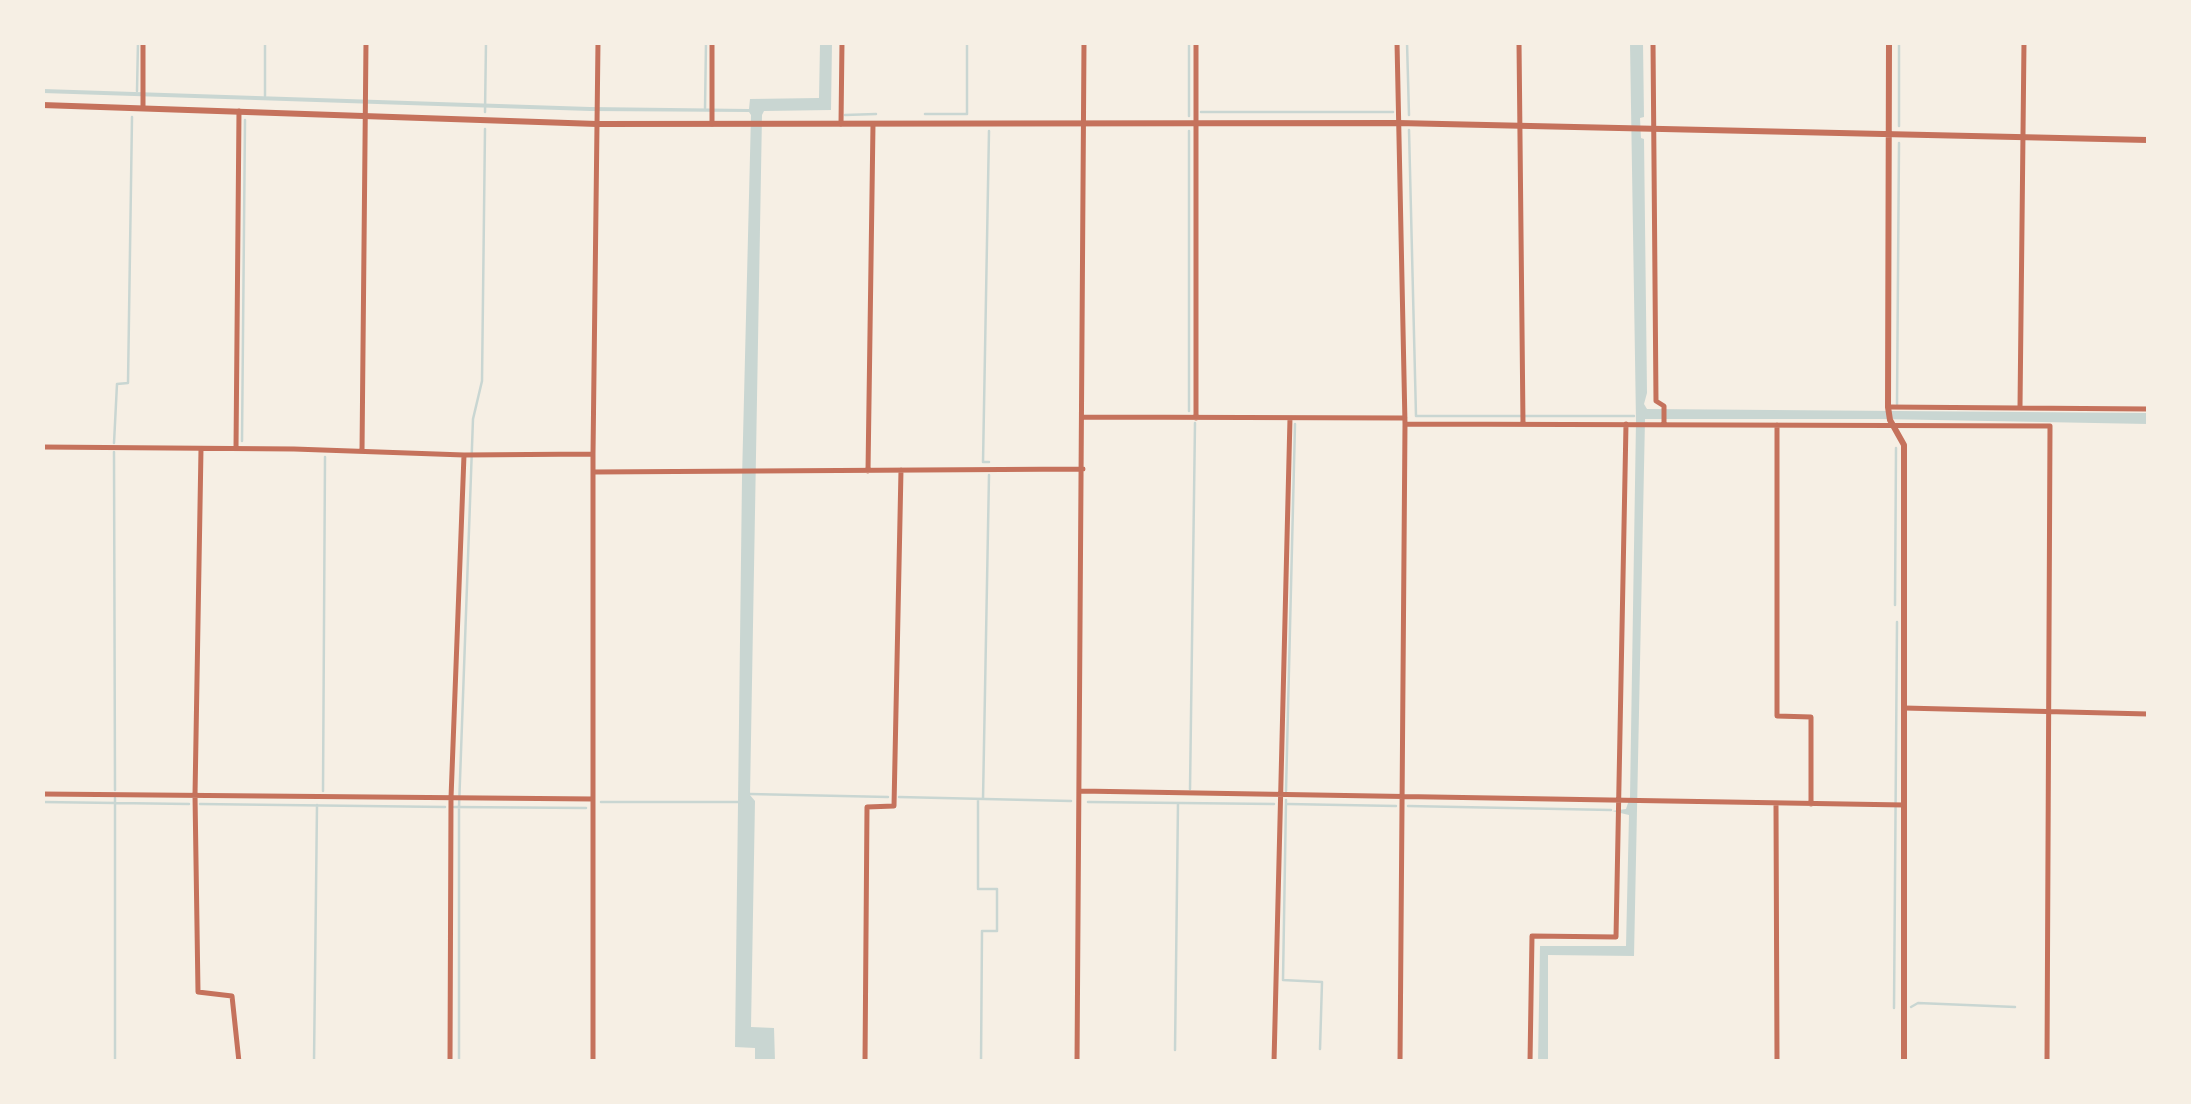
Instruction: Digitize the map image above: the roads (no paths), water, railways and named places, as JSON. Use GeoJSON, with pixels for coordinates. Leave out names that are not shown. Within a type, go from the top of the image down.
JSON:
{"type":"FeatureCollection","features":[{"type":"Feature","properties":{"kind":"street"},"geometry":{"type":"LineString","coordinates":[[143,42],[143,104]]}},
{"type":"Feature","properties":{"kind":"street"},"geometry":{"type":"LineString","coordinates":[[362,451],[366,42]]}},
{"type":"Feature","properties":{"kind":"street"},"geometry":{"type":"LineString","coordinates":[[592,1062],[598,42]]}},
{"type":"Feature","properties":{"kind":"street"},"geometry":{"type":"LineString","coordinates":[[712,42],[712,124]]}},
{"type":"Feature","properties":{"kind":"street"},"geometry":{"type":"LineString","coordinates":[[841,124],[842,42]]}},
{"type":"Feature","properties":{"kind":"street"},"geometry":{"type":"LineString","coordinates":[[1077,1062],[1084,42]]}},
{"type":"Feature","properties":{"kind":"street"},"geometry":{"type":"LineString","coordinates":[[1196,42],[1196,418]]}},
{"type":"Feature","properties":{"kind":"street"},"geometry":{"type":"LineString","coordinates":[[1397,42],[1405,421],[1400,1062]]}},
{"type":"Feature","properties":{"kind":"street"},"geometry":{"type":"LineString","coordinates":[[1519,42],[1523,419]]}},
{"type":"Feature","properties":{"kind":"street"},"geometry":{"type":"LineString","coordinates":[[1654,42],[1656,401],[1664,406],[1664,424]]}},
{"type":"Feature","properties":{"kind":"street"},"geometry":{"type":"LineString","coordinates":[[1888,42],[1892,413],[1904,445],[1904,708],[1898,805],[1904,1062]]}},
{"type":"Feature","properties":{"kind":"street"},"geometry":{"type":"LineString","coordinates":[[2020,408],[2024,42]]}},
{"type":"Feature","properties":{"kind":"street"},"geometry":{"type":"LineString","coordinates":[[42,105],[143,104],[238,112],[597,124],[1398,122],[2148,140]]}},
{"type":"Feature","properties":{"kind":"street"},"geometry":{"type":"LineString","coordinates":[[236,448],[238,112]]}},
{"type":"Feature","properties":{"kind":"street"},"geometry":{"type":"LineString","coordinates":[[868,470],[874,124]]}},
{"type":"Feature","properties":{"kind":"street"},"geometry":{"type":"LineString","coordinates":[[1083,417],[1777,424],[1892,413],[2147,409]]}},
{"type":"Feature","properties":{"kind":"street"},"geometry":{"type":"LineString","coordinates":[[1892,413],[2050,426],[2047,1062]]}},
{"type":"Feature","properties":{"kind":"street"},"geometry":{"type":"LineString","coordinates":[[1274,1062],[1290,418]]}},
{"type":"Feature","properties":{"kind":"street"},"geometry":{"type":"LineString","coordinates":[[1530,1062],[1532,936],[1616,937],[1629,424]]}},
{"type":"Feature","properties":{"kind":"street"},"geometry":{"type":"LineString","coordinates":[[1777,424],[1777,716],[1811,718],[1811,804]]}},
{"type":"Feature","properties":{"kind":"street"},"geometry":{"type":"LineString","coordinates":[[42,447],[593,454]]}},
{"type":"Feature","properties":{"kind":"street"},"geometry":{"type":"LineString","coordinates":[[201,450],[195,796],[198,992],[232,996],[239,1062]]}},
{"type":"Feature","properties":{"kind":"street"},"geometry":{"type":"LineString","coordinates":[[450,1062],[453,798],[470,455]]}},
{"type":"Feature","properties":{"kind":"street"},"geometry":{"type":"LineString","coordinates":[[594,472],[1083,469]]}},
{"type":"Feature","properties":{"kind":"street"},"geometry":{"type":"LineString","coordinates":[[865,1062],[866,807],[894,806],[901,470]]}},
{"type":"Feature","properties":{"kind":"street"},"geometry":{"type":"LineString","coordinates":[[1904,708],[2148,714]]}},
{"type":"Feature","properties":{"kind":"street"},"geometry":{"type":"LineString","coordinates":[[1080,792],[1621,805],[1640,800],[1898,805]]}},
{"type":"Feature","properties":{"kind":"street"},"geometry":{"type":"LineString","coordinates":[[42,794],[593,799]]}},
{"type":"Feature","properties":{"kind":"street"},"geometry":{"type":"LineString","coordinates":[[1776,803],[1777,1062]]}},
{"type":"Feature","properties":{"kind":"waterway"},"geometry":{"type":"LineString","coordinates":[[137,91],[138,42]]}},
{"type":"Feature","properties":{"kind":"waterway"},"geometry":{"type":"LineString","coordinates":[[265,42],[265,96]]}},
{"type":"Feature","properties":{"kind":"waterway"},"geometry":{"type":"LineString","coordinates":[[485,112],[486,42]]}},
{"type":"Feature","properties":{"kind":"waterway"},"geometry":{"type":"LineString","coordinates":[[705,110],[706,42]]}},
{"type":"Feature","properties":{"kind":"waterway"},"geometry":{"type":"LineString","coordinates":[[925,114],[967,114],[967,42]]}},
{"type":"Feature","properties":{"kind":"waterway"},"geometry":{"type":"LineString","coordinates":[[1189,42],[1189,116]]}},
{"type":"Feature","properties":{"kind":"waterway"},"geometry":{"type":"LineString","coordinates":[[1407,42],[1409,115]]}},
{"type":"Feature","properties":{"kind":"waterway"},"geometry":{"type":"LineString","coordinates":[[1899,42],[1899,126]]}},
{"type":"Feature","properties":{"kind":"waterway"},"geometry":{"type":"LineString","coordinates":[[1201,112],[1393,112]]}},
{"type":"Feature","properties":{"kind":"waterway"},"geometry":{"type":"LineString","coordinates":[[845,115],[876,114]]}},
{"type":"Feature","properties":{"kind":"waterway"},"geometry":{"type":"LineString","coordinates":[[114,443],[117,384],[128,383],[132,117]]}},
{"type":"Feature","properties":{"kind":"waterway"},"geometry":{"type":"LineString","coordinates":[[242,441],[245,120]]}},
{"type":"Feature","properties":{"kind":"waterway"},"geometry":{"type":"LineString","coordinates":[[459,1062],[459,807],[473,419],[482,381],[485,129]]}},
{"type":"Feature","properties":{"kind":"waterway"},"geometry":{"type":"LineString","coordinates":[[1409,130],[1416,416],[1634,416]]}},
{"type":"Feature","properties":{"kind":"waterway"},"geometry":{"type":"LineString","coordinates":[[989,131],[983,462],[989,462]]}},
{"type":"Feature","properties":{"kind":"waterway"},"geometry":{"type":"LineString","coordinates":[[1189,131],[1189,411]]}},
{"type":"Feature","properties":{"kind":"waterway"},"geometry":{"type":"LineString","coordinates":[[1897,404],[1899,143]]}},
{"type":"Feature","properties":{"kind":"waterway"},"geometry":{"type":"LineString","coordinates":[[1190,789],[1195,423]]}},
{"type":"Feature","properties":{"kind":"waterway"},"geometry":{"type":"LineString","coordinates":[[1286,791],[1295,424]]}},
{"type":"Feature","properties":{"kind":"waterway"},"geometry":{"type":"LineString","coordinates":[[1895,605],[1896,448]]}},
{"type":"Feature","properties":{"kind":"waterway"},"geometry":{"type":"LineString","coordinates":[[114,452],[115,790]]}},
{"type":"Feature","properties":{"kind":"waterway"},"geometry":{"type":"LineString","coordinates":[[323,791],[325,457]]}},
{"type":"Feature","properties":{"kind":"waterway"},"geometry":{"type":"LineString","coordinates":[[983,799],[989,475]]}},
{"type":"Feature","properties":{"kind":"waterway"},"geometry":{"type":"LineString","coordinates":[[1894,1008],[1897,622]]}},
{"type":"Feature","properties":{"kind":"waterway"},"geometry":{"type":"LineString","coordinates":[[750,794],[888,797]]}},
{"type":"Feature","properties":{"kind":"waterway"},"geometry":{"type":"LineString","coordinates":[[899,797],[1071,801]]}},
{"type":"Feature","properties":{"kind":"waterway"},"geometry":{"type":"LineString","coordinates":[[115,798],[115,1062]]}},
{"type":"Feature","properties":{"kind":"waterway"},"geometry":{"type":"LineString","coordinates":[[978,799],[978,889],[997,889],[997,931],[982,931],[981,1062]]}},
{"type":"Feature","properties":{"kind":"waterway"},"geometry":{"type":"LineString","coordinates":[[1286,800],[1283,980],[1322,982],[1320,1049]]}},
{"type":"Feature","properties":{"kind":"waterway"},"geometry":{"type":"LineString","coordinates":[[42,802],[189,804]]}},
{"type":"Feature","properties":{"kind":"waterway"},"geometry":{"type":"LineString","coordinates":[[601,802],[739,802]]}},
{"type":"Feature","properties":{"kind":"waterway"},"geometry":{"type":"LineString","coordinates":[[1088,802],[1274,804]]}},
{"type":"Feature","properties":{"kind":"waterway"},"geometry":{"type":"LineString","coordinates":[[1175,1050],[1178,803]]}},
{"type":"Feature","properties":{"kind":"waterway"},"geometry":{"type":"LineString","coordinates":[[200,804],[445,807]]}},
{"type":"Feature","properties":{"kind":"waterway"},"geometry":{"type":"LineString","coordinates":[[1288,804],[1396,806]]}},
{"type":"Feature","properties":{"kind":"waterway"},"geometry":{"type":"LineString","coordinates":[[314,1062],[317,805]]}},
{"type":"Feature","properties":{"kind":"waterway"},"geometry":{"type":"LineString","coordinates":[[1408,806],[1611,810]]}},
{"type":"Feature","properties":{"kind":"waterway"},"geometry":{"type":"LineString","coordinates":[[454,807],[586,808]]}},
{"type":"Feature","properties":{"kind":"waterway"},"geometry":{"type":"LineString","coordinates":[[1911,1007],[1918,1003],[2015,1007]]}}]}
